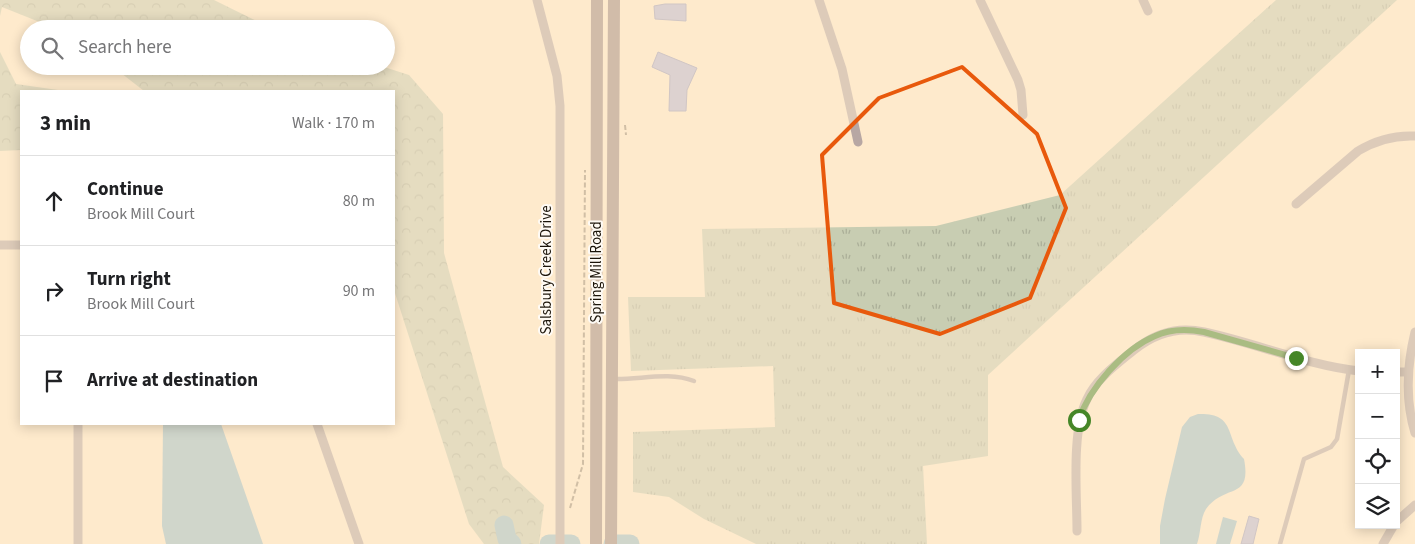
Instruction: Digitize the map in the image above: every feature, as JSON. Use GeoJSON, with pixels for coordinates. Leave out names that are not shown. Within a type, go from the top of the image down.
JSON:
{"type":"FeatureCollection","features":[{"type":"Feature","properties":{"kind":"street","name":"Salsbury Creek Drive"},"geometry":{"type":"LineString","coordinates":[[537,0],[557,76],[560,106],[560,544]]}},
{"type":"Feature","properties":{"kind":"street","name":"Spring Mill Road"},"geometry":{"type":"LineString","coordinates":[[596,538],[597,0]]}},
{"type":"Feature","properties":{"kind":"street","name":"Spring Mill Road"},"geometry":{"type":"LineString","coordinates":[[611,538],[614,0]]}},
{"type":"Feature","properties":{"kind":"street"},"geometry":{"type":"LineString","coordinates":[[819,0],[842,69],[858,142]]}},
{"type":"Feature","properties":{"kind":"street"},"geometry":{"type":"LineString","coordinates":[[980,0],[1018,80],[1021,90],[1023,115]]}},
{"type":"Feature","properties":{"kind":"street"},"geometry":{"type":"LineString","coordinates":[[1143,0],[1148,11]]}},
{"type":"Feature","properties":{"kind":"street"},"geometry":{"type":"LineString","coordinates":[[1296,204],[1363,148],[1392,137],[1415,136]]}},
{"type":"Feature","properties":{"kind":"street"},"geometry":{"type":"LineString","coordinates":[[0,245],[20,245]]}},
{"type":"Feature","properties":{"kind":"street"},"geometry":{"type":"LineString","coordinates":[[1077,531],[1078,429],[1082,411],[1087,398],[1106,375],[1146,340],[1168,332],[1198,331],[1296,358],[1354,370]]}},
{"type":"Feature","properties":{"kind":"street"},"geometry":{"type":"LineString","coordinates":[[1415,332],[1408,372],[1410,407],[1415,433]]}},
{"type":"Feature","properties":{"kind":"street"},"geometry":{"type":"LineString","coordinates":[[1400,372],[1408,372]]}},
{"type":"Feature","properties":{"kind":"street"},"geometry":{"type":"LineString","coordinates":[[78,425],[78,544]]}},
{"type":"Feature","properties":{"kind":"street"},"geometry":{"type":"LineString","coordinates":[[317,425],[358,544]]}},
{"type":"Feature","properties":{"kind":"street"},"geometry":{"type":"LineString","coordinates":[[1400,518],[1415,505]]}},
{"type":"Feature","properties":{"kind":"street"},"geometry":{"type":"LineString","coordinates":[[1383,544],[1392,529]]}},
{"type":"Feature","properties":{"kind":"lane"},"geometry":{"type":"LineString","coordinates":[[1280,544],[1304,459],[1331,447],[1337,439],[1354,370]]}},
{"type":"Feature","properties":{"kind":"lane"},"geometry":{"type":"LineString","coordinates":[[612,379],[631,380],[668,375],[684,377],[694,381]]}},
{"type":"Feature","properties":{"kind":"path"},"geometry":{"type":"LineString","coordinates":[[569,516],[573,493],[583,464],[584,175],[586,164]]}},
{"type":"Feature","properties":{"kind":"highlighted area"},"geometry":{"type":"Polygon","coordinates":[[[962,67],[1037,134],[1066,208],[1030,298],[940,334],[834,303],[822,155],[879,98],[962,67]]]}},
{"type":"Feature","properties":{"kind":"green space"},"geometry":{"type":"Polygon","coordinates":[[[0,0],[214,0],[255,20],[34,20],[2,7],[0,16],[0,0]]]}},
{"type":"Feature","properties":{"kind":"green space"},"geometry":{"type":"Polygon","coordinates":[[[1276,0],[1397,0],[988,375],[988,456],[923,466],[927,544],[756,544],[704,519],[669,497],[633,492],[633,432],[775,427],[773,366],[631,371],[628,297],[705,297],[702,229],[936,226],[1060,195],[1276,0]]]}},
{"type":"Feature","properties":{"kind":"green space"},"geometry":{"type":"Polygon","coordinates":[[[0,52],[16,84],[58,90],[20,90],[20,150],[0,151],[0,52]]]}},
{"type":"Feature","properties":{"kind":"green space"},"geometry":{"type":"Polygon","coordinates":[[[395,70],[409,75],[443,114],[444,253],[503,467],[544,505],[539,544],[484,544],[469,524],[395,293],[395,90],[143,90],[124,75],[395,75],[395,70]]]}},
{"type":"Feature","properties":{"kind":"water"},"geometry":{"type":"Polygon","coordinates":[[[1198,414],[1210,415],[1224,422],[1244,459],[1244,481],[1235,490],[1213,501],[1206,509],[1197,544],[1160,544],[1160,526],[1165,499],[1182,427],[1190,417],[1198,414]]]}},
{"type":"Feature","properties":{"kind":"water"},"geometry":{"type":"Polygon","coordinates":[[[163,425],[221,425],[263,544],[166,544],[162,526],[163,425]]]}},
{"type":"Feature","properties":{"kind":"water"},"geometry":{"type":"Polygon","coordinates":[[[1223,517],[1237,521],[1230,544],[1216,544],[1223,517]]]}},
{"type":"Feature","properties":{"kind":"building"},"geometry":{"type":"Polygon","coordinates":[[[686,4],[686,21],[655,19],[654,6],[686,4]]]}},
{"type":"Feature","properties":{"kind":"building"},"geometry":{"type":"Polygon","coordinates":[[[658,52],[697,68],[687,90],[686,111],[669,111],[670,75],[652,67],[658,52]]]}},
{"type":"Feature","properties":{"kind":"building"},"geometry":{"type":"Polygon","coordinates":[[[1249,516],[1259,519],[1253,544],[1241,544],[1249,516]]]}},
{"type":"Feature","properties":{"kind":"waterway"},"geometry":{"type":"LineString","coordinates":[[504,525],[507,539],[512,544]]}},
{"type":"Feature","properties":{"kind":"waterway"},"geometry":{"type":"LineString","coordinates":[[549,544],[571,544]]}},
{"type":"Feature","properties":{"kind":"waterway"},"geometry":{"type":"LineString","coordinates":[[613,544],[630,544]]}},
{"type":"Feature","properties":{"kind":"route"},"geometry":{"type":"LineString","coordinates":[[1079,420],[1087,398],[1095,387],[1122,360],[1146,340],[1156,335],[1190,330],[1204,332],[1296,358]]}}]}
